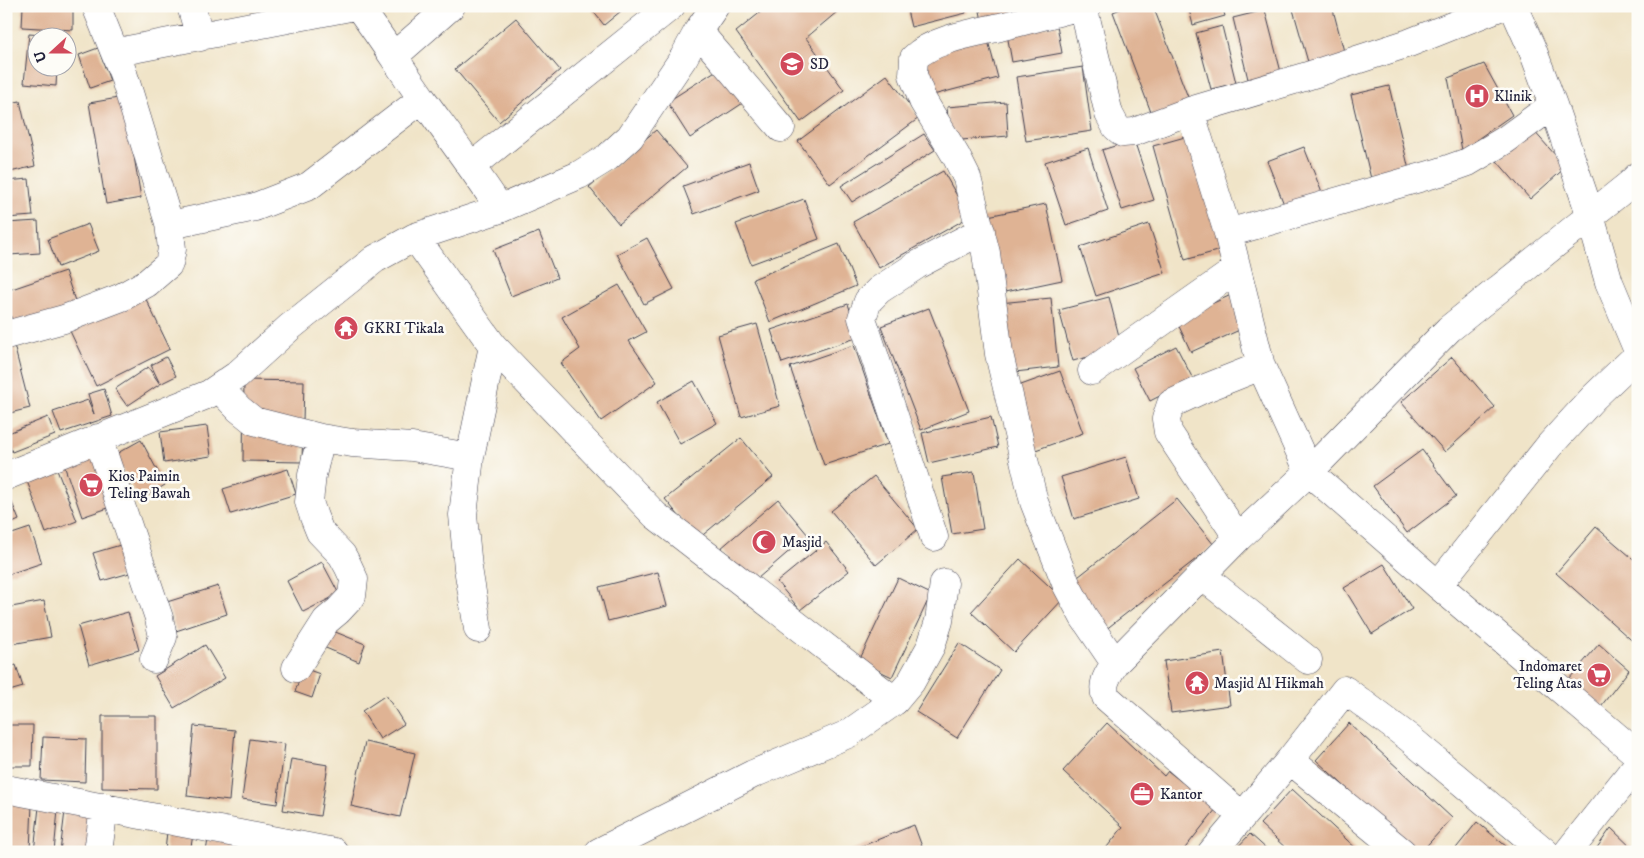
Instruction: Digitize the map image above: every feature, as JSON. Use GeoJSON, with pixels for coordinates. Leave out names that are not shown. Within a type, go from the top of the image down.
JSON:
{"type":"FeatureCollection","features":[{"type":"Feature","properties":{"kind":"street"},"geometry":{"type":"LineString","coordinates":[[6,335],[64,319],[122,297],[146,284],[169,264],[172,250],[169,223],[123,73],[96,6]]}},
{"type":"Feature","properties":{"kind":"street"},"geometry":{"type":"LineString","coordinates":[[191,6],[200,37]]}},
{"type":"Feature","properties":{"kind":"street"},"geometry":{"type":"LineString","coordinates":[[128,50],[356,6],[394,56],[500,209]]}},
{"type":"Feature","properties":{"kind":"street"},"geometry":{"type":"LineString","coordinates":[[394,56],[451,6]]}},
{"type":"Feature","properties":{"kind":"street"},"geometry":{"type":"LineString","coordinates":[[472,166],[671,6]]}},
{"type":"Feature","properties":{"kind":"street"},"geometry":{"type":"LineString","coordinates":[[6,476],[209,394],[237,375],[290,327],[375,259],[416,237],[500,209],[579,175],[608,157],[630,137],[684,57],[698,31],[715,6]]}},
{"type":"Feature","properties":{"kind":"street"},"geometry":{"type":"LineString","coordinates":[[1115,663],[1083,616],[1067,586],[1034,502],[999,354],[986,253],[967,178],[923,101],[913,75],[914,58],[920,52],[953,38],[1083,6],[1109,114],[1116,127],[1123,133],[1134,132],[1190,111],[1409,43],[1502,6]]}},
{"type":"Feature","properties":{"kind":"street"},"geometry":{"type":"LineString","coordinates":[[1438,585],[1549,446],[1638,353],[1609,282],[1590,216],[1533,51],[1513,6]]}},
{"type":"Feature","properties":{"kind":"street"},"geometry":{"type":"LineString","coordinates":[[698,31],[781,128]]}},
{"type":"Feature","properties":{"kind":"street"},"geometry":{"type":"LineString","coordinates":[[180,223],[255,207],[309,186],[422,99]]}},
{"type":"Feature","properties":{"kind":"street"},"geometry":{"type":"LineString","coordinates":[[1228,233],[1440,172],[1468,162],[1505,140],[1552,105]]}},
{"type":"Feature","properties":{"kind":"street"},"geometry":{"type":"LineString","coordinates":[[1190,111],[1228,233],[1261,366],[1310,472],[1438,585],[1638,755]]}},
{"type":"Feature","properties":{"kind":"street"},"geometry":{"type":"LineString","coordinates":[[1242,816],[1106,698],[1103,682],[1115,663],[1201,575],[1310,472],[1449,329],[1638,176]]}},
{"type":"Feature","properties":{"kind":"street"},"geometry":{"type":"LineString","coordinates":[[934,537],[862,318],[868,301],[879,290],[917,266],[981,231]]}},
{"type":"Feature","properties":{"kind":"street"},"geometry":{"type":"LineString","coordinates":[[416,237],[492,346],[655,515],[896,701]]}},
{"type":"Feature","properties":{"kind":"street"},"geometry":{"type":"LineString","coordinates":[[1092,371],[1237,269]]}},
{"type":"Feature","properties":{"kind":"street"},"geometry":{"type":"LineString","coordinates":[[478,629],[468,568],[463,515],[470,457],[492,346]]}},
{"type":"Feature","properties":{"kind":"street"},"geometry":{"type":"LineString","coordinates":[[1238,538],[1168,432],[1166,420],[1172,404],[1203,389],[1261,366]]}},
{"type":"Feature","properties":{"kind":"street"},"geometry":{"type":"LineString","coordinates":[[219,388],[239,409],[254,420],[321,438],[352,443],[412,447],[470,457]]}},
{"type":"Feature","properties":{"kind":"street"},"geometry":{"type":"LineString","coordinates":[[98,438],[159,618],[163,637],[154,659]]}},
{"type":"Feature","properties":{"kind":"street"},"geometry":{"type":"LineString","coordinates":[[296,668],[326,621],[352,596],[354,579],[342,555],[320,532],[310,502],[312,475],[321,438]]}},
{"type":"Feature","properties":{"kind":"street"},"geometry":{"type":"LineString","coordinates":[[1201,575],[1308,660]]}},
{"type":"Feature","properties":{"kind":"street"},"geometry":{"type":"LineString","coordinates":[[599,852],[753,774],[848,734],[896,701],[911,682],[931,646],[939,621],[944,583]]}},
{"type":"Feature","properties":{"kind":"street"},"geometry":{"type":"LineString","coordinates":[[1212,852],[1290,760],[1345,690],[1408,737],[1545,852]]}},
{"type":"Feature","properties":{"kind":"street"},"geometry":{"type":"LineString","coordinates":[[1290,760],[1402,852]]}},
{"type":"Feature","properties":{"kind":"street"},"geometry":{"type":"LineString","coordinates":[[1568,852],[1638,764]]}},
{"type":"Feature","properties":{"kind":"street"},"geometry":{"type":"LineString","coordinates":[[6,789],[104,807],[285,847],[334,852]]}},
{"type":"Feature","properties":{"kind":"street"},"geometry":{"type":"LineString","coordinates":[[98,852],[104,807]]}},
{"type":"Feature","properties":{"kind":"building"},"geometry":{"type":"Polygon","coordinates":[[[23,6],[73,6],[73,28],[22,27],[23,6]]]}},
{"type":"Feature","properties":{"kind":"building"},"geometry":{"type":"Polygon","coordinates":[[[589,6],[627,6],[604,25],[589,6]]]}},
{"type":"Feature","properties":{"kind":"building","name":"SD"},"geometry":{"type":"Polygon","coordinates":[[[768,6],[844,6],[806,38],[844,90],[801,122],[736,32],[768,6]]]}},
{"type":"Feature","properties":{"kind":"building"},"geometry":{"type":"Polygon","coordinates":[[[906,6],[964,6],[966,13],[911,27],[906,6]]]}},
{"type":"Feature","properties":{"kind":"building"},"geometry":{"type":"Polygon","coordinates":[[[979,6],[1041,6],[982,21],[979,6]]]}},
{"type":"Feature","properties":{"kind":"building"},"geometry":{"type":"Polygon","coordinates":[[[1128,6],[1153,6],[1191,105],[1154,120],[1113,12],[1128,6]]]}},
{"type":"Feature","properties":{"kind":"building"},"geometry":{"type":"Polygon","coordinates":[[[1188,6],[1222,6],[1225,16],[1193,25],[1188,6]]]}},
{"type":"Feature","properties":{"kind":"building"},"geometry":{"type":"Polygon","coordinates":[[[1231,6],[1249,6],[1249,7],[1232,12],[1231,6]]]}},
{"type":"Feature","properties":{"kind":"building"},"geometry":{"type":"Polygon","coordinates":[[[1292,6],[1332,6],[1346,59],[1310,69],[1292,6]]]}},
{"type":"Feature","properties":{"kind":"building"},"geometry":{"type":"Polygon","coordinates":[[[1265,10],[1282,76],[1249,83],[1233,18],[1265,10]]]}},
{"type":"Feature","properties":{"kind":"building"},"geometry":{"type":"Polygon","coordinates":[[[516,18],[560,70],[499,122],[455,69],[516,18]]]}},
{"type":"Feature","properties":{"kind":"building"},"geometry":{"type":"Polygon","coordinates":[[[1057,25],[1062,53],[1012,62],[1007,34],[1057,25]]]}},
{"type":"Feature","properties":{"kind":"building"},"geometry":{"type":"Polygon","coordinates":[[[1222,26],[1236,83],[1211,89],[1196,33],[1222,26]]]}},
{"type":"Feature","properties":{"kind":"building"},"geometry":{"type":"Polygon","coordinates":[[[987,37],[998,78],[933,95],[922,54],[987,37]]]}},
{"type":"Feature","properties":{"kind":"building"},"geometry":{"type":"Polygon","coordinates":[[[28,44],[28,78],[56,78],[56,86],[24,83],[28,44]]]}},
{"type":"Feature","properties":{"kind":"building"},"geometry":{"type":"Polygon","coordinates":[[[98,48],[110,81],[90,88],[79,55],[98,48]]]}},
{"type":"Feature","properties":{"kind":"building","name":"Klinik"},"geometry":{"type":"Polygon","coordinates":[[[1484,64],[1512,115],[1462,150],[1448,78],[1484,64]]]}},
{"type":"Feature","properties":{"kind":"building"},"geometry":{"type":"Polygon","coordinates":[[[1083,67],[1092,131],[1026,141],[1016,77],[1083,67]]]}},
{"type":"Feature","properties":{"kind":"building"},"geometry":{"type":"Polygon","coordinates":[[[720,68],[743,103],[690,138],[667,102],[720,68]]]}},
{"type":"Feature","properties":{"kind":"building"},"geometry":{"type":"Polygon","coordinates":[[[887,75],[919,118],[830,184],[798,141],[887,75]]]}},
{"type":"Feature","properties":{"kind":"building"},"geometry":{"type":"Polygon","coordinates":[[[1389,86],[1410,174],[1372,183],[1351,95],[1389,86]]]}},
{"type":"Feature","properties":{"kind":"building"},"geometry":{"type":"Polygon","coordinates":[[[124,97],[141,198],[106,204],[89,103],[124,97]]]}},
{"type":"Feature","properties":{"kind":"building"},"geometry":{"type":"Polygon","coordinates":[[[20,101],[35,166],[6,173],[6,104],[20,101]]]}},
{"type":"Feature","properties":{"kind":"building"},"geometry":{"type":"Polygon","coordinates":[[[1006,102],[1008,136],[950,141],[947,107],[1006,102]]]}},
{"type":"Feature","properties":{"kind":"building"},"geometry":{"type":"Polygon","coordinates":[[[1532,129],[1566,167],[1530,199],[1497,161],[1532,129]]]}},
{"type":"Feature","properties":{"kind":"building"},"geometry":{"type":"Polygon","coordinates":[[[656,130],[687,167],[619,224],[589,187],[656,130]]]}},
{"type":"Feature","properties":{"kind":"building"},"geometry":{"type":"Polygon","coordinates":[[[924,134],[935,150],[852,202],[841,186],[924,134]]]}},
{"type":"Feature","properties":{"kind":"building"},"geometry":{"type":"Polygon","coordinates":[[[1192,135],[1224,249],[1185,260],[1153,146],[1192,135]]]}},
{"type":"Feature","properties":{"kind":"building"},"geometry":{"type":"Polygon","coordinates":[[[1134,140],[1154,200],[1122,210],[1102,150],[1134,140]]]}},
{"type":"Feature","properties":{"kind":"building"},"geometry":{"type":"Polygon","coordinates":[[[1304,147],[1324,198],[1287,212],[1267,161],[1304,147]]]}},
{"type":"Feature","properties":{"kind":"building"},"geometry":{"type":"Polygon","coordinates":[[[1088,148],[1108,211],[1066,225],[1045,162],[1088,148]]]}},
{"type":"Feature","properties":{"kind":"building"},"geometry":{"type":"Polygon","coordinates":[[[749,162],[759,190],[694,214],[683,186],[749,162]]]}},
{"type":"Feature","properties":{"kind":"building"},"geometry":{"type":"Polygon","coordinates":[[[943,171],[969,217],[879,268],[853,222],[943,171]]]}},
{"type":"Feature","properties":{"kind":"building"},"geometry":{"type":"Polygon","coordinates":[[[29,179],[33,216],[6,218],[6,181],[29,179]]]}},
{"type":"Feature","properties":{"kind":"building"},"geometry":{"type":"Polygon","coordinates":[[[804,199],[819,239],[751,264],[736,224],[804,199]]]}},
{"type":"Feature","properties":{"kind":"building"},"geometry":{"type":"Polygon","coordinates":[[[1046,204],[1062,280],[1000,293],[983,217],[1046,204]]]}},
{"type":"Feature","properties":{"kind":"building"},"geometry":{"type":"Polygon","coordinates":[[[38,221],[40,253],[9,255],[6,223],[38,221]]]}},
{"type":"Feature","properties":{"kind":"building"},"geometry":{"type":"Polygon","coordinates":[[[88,224],[99,251],[58,267],[48,239],[88,224]]]}},
{"type":"Feature","properties":{"kind":"building"},"geometry":{"type":"Polygon","coordinates":[[[1149,224],[1165,273],[1096,296],[1080,247],[1149,224]]]}},
{"type":"Feature","properties":{"kind":"building"},"geometry":{"type":"Polygon","coordinates":[[[539,232],[557,278],[511,296],[493,250],[539,232]]]}},
{"type":"Feature","properties":{"kind":"building"},"geometry":{"type":"Polygon","coordinates":[[[647,238],[674,289],[644,304],[617,254],[647,238]]]}},
{"type":"Feature","properties":{"kind":"building"},"geometry":{"type":"Polygon","coordinates":[[[839,244],[856,286],[770,322],[753,279],[839,244]]]}},
{"type":"Feature","properties":{"kind":"building"},"geometry":{"type":"Polygon","coordinates":[[[65,271],[77,307],[15,328],[6,303],[6,291],[65,271]]]}},
{"type":"Feature","properties":{"kind":"building"},"geometry":{"type":"Polygon","coordinates":[[[619,285],[646,332],[629,341],[657,382],[601,421],[561,363],[580,349],[562,317],[619,285]]]}},
{"type":"Feature","properties":{"kind":"building"},"geometry":{"type":"Polygon","coordinates":[[[144,295],[170,349],[96,386],[70,331],[144,295]]]}},
{"type":"Feature","properties":{"kind":"building"},"geometry":{"type":"Polygon","coordinates":[[[1231,295],[1246,327],[1191,352],[1176,320],[1231,295]]]}},
{"type":"Feature","properties":{"kind":"building"},"geometry":{"type":"Polygon","coordinates":[[[1109,297],[1122,348],[1073,361],[1059,310],[1109,297]]]}},
{"type":"Feature","properties":{"kind":"building"},"geometry":{"type":"Polygon","coordinates":[[[1051,298],[1058,367],[1007,373],[999,303],[1051,298]]]}},
{"type":"Feature","properties":{"kind":"building"},"geometry":{"type":"Polygon","coordinates":[[[848,304],[859,337],[782,363],[771,330],[848,304]]]}},
{"type":"Feature","properties":{"kind":"building"},"geometry":{"type":"Polygon","coordinates":[[[929,308],[969,411],[921,430],[881,326],[929,308]]]}},
{"type":"Feature","properties":{"kind":"building"},"geometry":{"type":"Polygon","coordinates":[[[757,324],[780,406],[741,417],[718,335],[757,324]]]}},
{"type":"Feature","properties":{"kind":"building"},"geometry":{"type":"Polygon","coordinates":[[[14,345],[30,408],[6,414],[6,347],[14,345]]]}},
{"type":"Feature","properties":{"kind":"building"},"geometry":{"type":"Polygon","coordinates":[[[854,345],[888,444],[824,465],[790,367],[854,345]]]}},
{"type":"Feature","properties":{"kind":"building"},"geometry":{"type":"Polygon","coordinates":[[[1176,346],[1193,379],[1150,401],[1133,368],[1176,346]]]}},
{"type":"Feature","properties":{"kind":"building"},"geometry":{"type":"Polygon","coordinates":[[[166,357],[176,376],[160,384],[151,365],[166,357]]]}},
{"type":"Feature","properties":{"kind":"building"},"geometry":{"type":"Polygon","coordinates":[[[1452,357],[1495,407],[1445,452],[1401,402],[1452,357]]]}},
{"type":"Feature","properties":{"kind":"building"},"geometry":{"type":"Polygon","coordinates":[[[148,367],[160,384],[127,406],[115,389],[148,367]]]}},
{"type":"Feature","properties":{"kind":"building"},"geometry":{"type":"Polygon","coordinates":[[[1060,371],[1083,433],[1030,452],[1007,390],[1060,371]]]}},
{"type":"Feature","properties":{"kind":"building"},"geometry":{"type":"Polygon","coordinates":[[[244,380],[304,381],[302,462],[243,461],[244,380]]]}},
{"type":"Feature","properties":{"kind":"building"},"geometry":{"type":"Polygon","coordinates":[[[694,381],[717,423],[680,444],[657,402],[694,381]]]}},
{"type":"Feature","properties":{"kind":"building"},"geometry":{"type":"Polygon","coordinates":[[[104,389],[112,416],[61,433],[53,412],[88,400],[94,414],[88,394],[104,389]]]}},
{"type":"Feature","properties":{"kind":"building"},"geometry":{"type":"Polygon","coordinates":[[[48,417],[55,435],[12,452],[6,434],[48,417]]]}},
{"type":"Feature","properties":{"kind":"building"},"geometry":{"type":"Polygon","coordinates":[[[991,417],[998,447],[929,463],[922,433],[991,417]]]}},
{"type":"Feature","properties":{"kind":"building"},"geometry":{"type":"Polygon","coordinates":[[[207,426],[211,456],[164,463],[160,432],[207,426]]]}},
{"type":"Feature","properties":{"kind":"building"},"geometry":{"type":"Polygon","coordinates":[[[741,438],[773,477],[698,539],[665,499],[741,438]]]}},
{"type":"Feature","properties":{"kind":"building"},"geometry":{"type":"Polygon","coordinates":[[[141,440],[165,485],[139,500],[114,455],[141,440]]]}},
{"type":"Feature","properties":{"kind":"building"},"geometry":{"type":"Polygon","coordinates":[[[1422,450],[1456,496],[1407,533],[1373,486],[1422,450]]]}},
{"type":"Feature","properties":{"kind":"building","name":"Kios Paimin Teling Bawah"},"geometry":{"type":"Polygon","coordinates":[[[100,453],[117,505],[82,517],[64,465],[100,453]]]}},
{"type":"Feature","properties":{"kind":"building"},"geometry":{"type":"Polygon","coordinates":[[[1126,457],[1139,499],[1074,519],[1061,477],[1126,457]]]}},
{"type":"Feature","properties":{"kind":"building"},"geometry":{"type":"Polygon","coordinates":[[[288,469],[296,494],[231,514],[223,489],[288,469]]]}},
{"type":"Feature","properties":{"kind":"building"},"geometry":{"type":"Polygon","coordinates":[[[57,470],[77,521],[46,533],[27,481],[57,470]]]}},
{"type":"Feature","properties":{"kind":"building"},"geometry":{"type":"Polygon","coordinates":[[[974,472],[983,529],[952,534],[942,477],[974,472]]]}},
{"type":"Feature","properties":{"kind":"building"},"geometry":{"type":"Polygon","coordinates":[[[874,476],[918,529],[876,565],[831,511],[874,476]]]}},
{"type":"Feature","properties":{"kind":"building"},"geometry":{"type":"Polygon","coordinates":[[[10,498],[19,520],[6,526],[6,499],[10,498]]]}},
{"type":"Feature","properties":{"kind":"building","name":"Masjid"},"geometry":{"type":"Polygon","coordinates":[[[778,499],[808,535],[750,585],[720,549],[778,499]]]}},
{"type":"Feature","properties":{"kind":"building"},"geometry":{"type":"Polygon","coordinates":[[[1177,499],[1214,545],[1105,630],[1069,584],[1177,499]]]}},
{"type":"Feature","properties":{"kind":"building"},"geometry":{"type":"Polygon","coordinates":[[[1596,527],[1638,563],[1638,646],[1556,573],[1596,527]]]}},
{"type":"Feature","properties":{"kind":"building"},"geometry":{"type":"Polygon","coordinates":[[[30,528],[42,563],[6,575],[6,536],[30,528]]]}},
{"type":"Feature","properties":{"kind":"building"},"geometry":{"type":"Polygon","coordinates":[[[826,542],[849,571],[800,610],[777,582],[826,542]]]}},
{"type":"Feature","properties":{"kind":"building"},"geometry":{"type":"Polygon","coordinates":[[[124,544],[133,572],[102,581],[93,553],[124,544]]]}},
{"type":"Feature","properties":{"kind":"building"},"geometry":{"type":"Polygon","coordinates":[[[1020,559],[1063,599],[1014,652],[971,612],[1020,559]]]}},
{"type":"Feature","properties":{"kind":"building"},"geometry":{"type":"Polygon","coordinates":[[[322,562],[339,594],[303,612],[287,581],[322,562]]]}},
{"type":"Feature","properties":{"kind":"building"},"geometry":{"type":"Polygon","coordinates":[[[1384,564],[1412,609],[1372,634],[1344,588],[1384,564]]]}},
{"type":"Feature","properties":{"kind":"building"},"geometry":{"type":"Polygon","coordinates":[[[658,572],[667,606],[608,621],[599,587],[658,572]]]}},
{"type":"Feature","properties":{"kind":"building"},"geometry":{"type":"Polygon","coordinates":[[[898,578],[931,594],[892,677],[859,661],[898,578]]]}},
{"type":"Feature","properties":{"kind":"building"},"geometry":{"type":"Polygon","coordinates":[[[218,586],[227,614],[176,631],[167,602],[218,586]]]}},
{"type":"Feature","properties":{"kind":"building"},"geometry":{"type":"Polygon","coordinates":[[[44,601],[51,637],[6,645],[6,608],[44,601]]]}},
{"type":"Feature","properties":{"kind":"building"},"geometry":{"type":"Polygon","coordinates":[[[128,612],[139,650],[89,665],[78,626],[128,612]]]}},
{"type":"Feature","properties":{"kind":"building"},"geometry":{"type":"Polygon","coordinates":[[[328,629],[365,644],[359,662],[321,646],[328,629]]]}},
{"type":"Feature","properties":{"kind":"building"},"geometry":{"type":"Polygon","coordinates":[[[959,643],[1000,670],[957,738],[916,712],[959,643]]]}},
{"type":"Feature","properties":{"kind":"building","name":"Indomaret Teling Atas"},"geometry":{"type":"Polygon","coordinates":[[[1599,644],[1629,670],[1598,710],[1569,679],[1599,644]]]}},
{"type":"Feature","properties":{"kind":"building"},"geometry":{"type":"Polygon","coordinates":[[[205,645],[225,678],[174,708],[155,676],[205,645]]]}},
{"type":"Feature","properties":{"kind":"building","name":"Masjid Al Hikmah"},"geometry":{"type":"Polygon","coordinates":[[[1223,652],[1230,705],[1171,713],[1164,661],[1223,652]]]}},
{"type":"Feature","properties":{"kind":"building"},"geometry":{"type":"Polygon","coordinates":[[[16,665],[23,687],[6,692],[6,668],[16,665]]]}},
{"type":"Feature","properties":{"kind":"building"},"geometry":{"type":"Polygon","coordinates":[[[303,668],[320,674],[312,698],[295,692],[303,668]]]}},
{"type":"Feature","properties":{"kind":"building"},"geometry":{"type":"Polygon","coordinates":[[[386,695],[404,724],[380,739],[362,711],[386,695]]]}},
{"type":"Feature","properties":{"kind":"building"},"geometry":{"type":"Polygon","coordinates":[[[102,716],[157,716],[157,789],[102,788],[102,716]]]}},
{"type":"Feature","properties":{"kind":"building","name":"Kantor"},"geometry":{"type":"Polygon","coordinates":[[[1107,723],[1164,776],[1168,771],[1216,809],[1182,852],[1103,852],[1123,827],[1063,771],[1107,723]]]}},
{"type":"Feature","properties":{"kind":"building"},"geometry":{"type":"Polygon","coordinates":[[[1349,723],[1452,818],[1421,852],[1416,852],[1316,760],[1349,723]]]}},
{"type":"Feature","properties":{"kind":"building"},"geometry":{"type":"Polygon","coordinates":[[[6,725],[33,725],[32,766],[6,766],[6,725]]]}},
{"type":"Feature","properties":{"kind":"building"},"geometry":{"type":"Polygon","coordinates":[[[194,726],[235,730],[229,801],[187,796],[194,726]]]}},
{"type":"Feature","properties":{"kind":"building"},"geometry":{"type":"Polygon","coordinates":[[[43,737],[86,739],[85,782],[41,780],[43,737]]]}},
{"type":"Feature","properties":{"kind":"building"},"geometry":{"type":"Polygon","coordinates":[[[250,739],[285,744],[277,804],[242,799],[250,739]]]}},
{"type":"Feature","properties":{"kind":"building"},"geometry":{"type":"Polygon","coordinates":[[[365,742],[415,753],[400,817],[351,806],[365,742]]]}},
{"type":"Feature","properties":{"kind":"building"},"geometry":{"type":"Polygon","coordinates":[[[291,759],[328,765],[320,816],[283,810],[291,759]]]}},
{"type":"Feature","properties":{"kind":"building"},"geometry":{"type":"Polygon","coordinates":[[[1292,789],[1360,852],[1290,852],[1260,824],[1292,789]]]}},
{"type":"Feature","properties":{"kind":"building"},"geometry":{"type":"Polygon","coordinates":[[[6,803],[32,804],[30,851],[6,850],[6,803]]]}},
{"type":"Feature","properties":{"kind":"building"},"geometry":{"type":"Polygon","coordinates":[[[39,807],[58,810],[54,852],[34,852],[39,807]]]}},
{"type":"Feature","properties":{"kind":"building"},"geometry":{"type":"Polygon","coordinates":[[[65,811],[92,814],[88,852],[60,852],[65,811]]]}},
{"type":"Feature","properties":{"kind":"building"},"geometry":{"type":"Polygon","coordinates":[[[1477,822],[1513,852],[1453,852],[1477,822]]]}},
{"type":"Feature","properties":{"kind":"building"},"geometry":{"type":"Polygon","coordinates":[[[914,825],[924,852],[847,852],[914,825]]]}},
{"type":"Feature","properties":{"kind":"building"},"geometry":{"type":"Polygon","coordinates":[[[1611,828],[1636,852],[1594,852],[1611,828]]]}},
{"type":"Feature","properties":{"kind":"building"},"geometry":{"type":"Polygon","coordinates":[[[167,831],[193,835],[190,852],[165,852],[167,831]]]}},
{"type":"Feature","properties":{"kind":"building"},"geometry":{"type":"Polygon","coordinates":[[[1250,834],[1270,852],[1233,852],[1250,834]]]}},
{"type":"Feature","properties":{"kind":"building"},"geometry":{"type":"Polygon","coordinates":[[[208,839],[236,844],[235,852],[206,852],[208,839]]]}},
{"type":"Feature","properties":{"kind":"place","name":"SD"},"geometry":{"type":"Point","coordinates":[792,64]}},
{"type":"Feature","properties":{"kind":"place","name":"Klinik"},"geometry":{"type":"Point","coordinates":[1477,96]}},
{"type":"Feature","properties":{"kind":"place","name":"GKRI Tikala"},"geometry":{"type":"Point","coordinates":[346,328]}},
{"type":"Feature","properties":{"kind":"place","name":"Kios Paimin Teling Bawah"},"geometry":{"type":"Point","coordinates":[91,485]}},
{"type":"Feature","properties":{"kind":"place","name":"Masjid"},"geometry":{"type":"Point","coordinates":[764,542]}},
{"type":"Feature","properties":{"kind":"place","name":"Indomaret Teling Atas"},"geometry":{"type":"Point","coordinates":[1599,675]}},
{"type":"Feature","properties":{"kind":"place","name":"Masjid Al Hikmah"},"geometry":{"type":"Point","coordinates":[1197,683]}},
{"type":"Feature","properties":{"kind":"place","name":"Kantor"},"geometry":{"type":"Point","coordinates":[1142,794]}}]}
